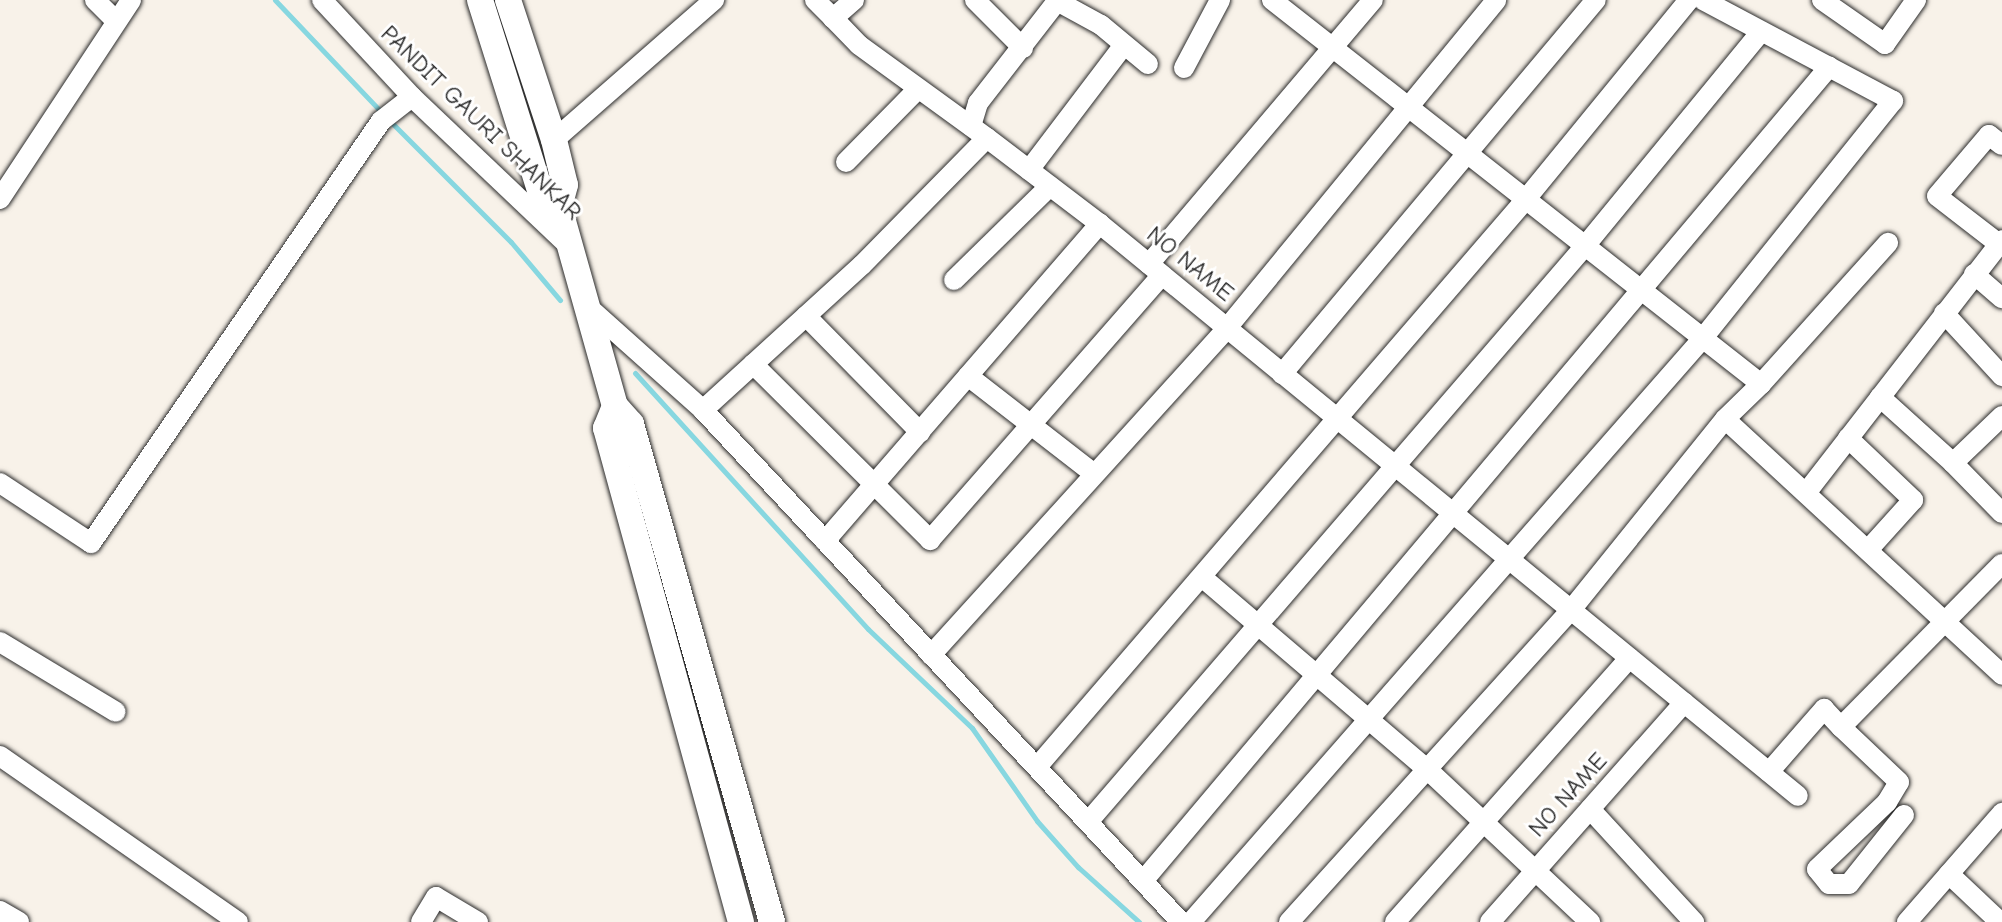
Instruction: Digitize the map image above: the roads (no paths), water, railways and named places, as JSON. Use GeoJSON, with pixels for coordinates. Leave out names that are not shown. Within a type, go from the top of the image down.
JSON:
{"type":"FeatureCollection","features":[{"type":"Feature","properties":{"kind":"main road"},"geometry":{"type":"LineString","coordinates":[[480,0],[540,190],[559,207]]}},
{"type":"Feature","properties":{"kind":"main road"},"geometry":{"type":"LineString","coordinates":[[508,0],[554,140],[565,185],[559,207],[615,406],[631,424],[772,922]]}},
{"type":"Feature","properties":{"kind":"main road"},"geometry":{"type":"LineString","coordinates":[[615,406],[606,428],[741,922]]}},
{"type":"Feature","properties":{"kind":"main road"},"geometry":{"type":"LineString","coordinates":[[732,890],[761,882]]}},
{"type":"Feature","properties":{"kind":"street"},"geometry":{"type":"LineString","coordinates":[[95,0],[115,20]]}},
{"type":"Feature","properties":{"kind":"street"},"geometry":{"type":"LineString","coordinates":[[0,199],[131,0]]}},
{"type":"Feature","properties":{"kind":"street","name":"PANDIT GAURI SHANKAR"},"geometry":{"type":"LineString","coordinates":[[322,0],[412,97],[570,247]]}},
{"type":"Feature","properties":{"kind":"street"},"geometry":{"type":"LineString","coordinates":[[554,140],[714,0]]}},
{"type":"Feature","properties":{"kind":"street","name":"NO NAME"},"geometry":{"type":"LineString","coordinates":[[815,0],[917,90],[979,132],[1100,224],[1798,796]]}},
{"type":"Feature","properties":{"kind":"street"},"geometry":{"type":"LineString","coordinates":[[833,18],[854,0]]}},
{"type":"Feature","properties":{"kind":"street"},"geometry":{"type":"LineString","coordinates":[[975,0],[1023,48]]}},
{"type":"Feature","properties":{"kind":"street"},"geometry":{"type":"LineString","coordinates":[[703,410],[806,316],[979,132],[978,103],[1058,0],[1101,25],[1148,64]]}},
{"type":"Feature","properties":{"kind":"street"},"geometry":{"type":"LineString","coordinates":[[1184,68],[1220,0]]}},
{"type":"Feature","properties":{"kind":"street"},"geometry":{"type":"LineString","coordinates":[[1272,0],[1761,384]]}},
{"type":"Feature","properties":{"kind":"street"},"geometry":{"type":"LineString","coordinates":[[753,364],[930,540],[1373,0]]}},
{"type":"Feature","properties":{"kind":"street"},"geometry":{"type":"LineString","coordinates":[[931,655],[1227,328],[1405,105],[1496,0]]}},
{"type":"Feature","properties":{"kind":"street"},"geometry":{"type":"LineString","coordinates":[[1282,374],[1465,152],[1596,0]]}},
{"type":"Feature","properties":{"kind":"street"},"geometry":{"type":"LineString","coordinates":[[1037,767],[1203,578],[1526,199],[1689,0]]}},
{"type":"Feature","properties":{"kind":"street"},"geometry":{"type":"LineString","coordinates":[[1191,922],[1370,719],[1506,557],[1703,338],[1893,101],[1703,0]]}},
{"type":"Feature","properties":{"kind":"street"},"geometry":{"type":"LineString","coordinates":[[1822,0],[1885,44],[1916,0]]}},
{"type":"Feature","properties":{"kind":"street"},"geometry":{"type":"LineString","coordinates":[[1088,822],[1585,246],[1761,32]]}},
{"type":"Feature","properties":{"kind":"street"},"geometry":{"type":"LineString","coordinates":[[1029,170],[1123,46]]}},
{"type":"Feature","properties":{"kind":"street"},"geometry":{"type":"LineString","coordinates":[[1143,881],[1316,671],[1643,292],[1829,67]]}},
{"type":"Feature","properties":{"kind":"street"},"geometry":{"type":"LineString","coordinates":[[846,162],[917,90]]}},
{"type":"Feature","properties":{"kind":"street"},"geometry":{"type":"LineString","coordinates":[[0,483],[91,543],[381,121],[412,97]]}},
{"type":"Feature","properties":{"kind":"street"},"geometry":{"type":"LineString","coordinates":[[1806,493],[2000,242],[1937,196],[1989,135],[2002,145]]}},
{"type":"Feature","properties":{"kind":"street"},"geometry":{"type":"LineString","coordinates":[[954,280],[1050,186]]}},
{"type":"Feature","properties":{"kind":"street"},"geometry":{"type":"LineString","coordinates":[[825,541],[1100,224]]}},
{"type":"Feature","properties":{"kind":"street"},"geometry":{"type":"LineString","coordinates":[[1289,922],[1571,610],[1725,419],[1761,384],[1888,243]]}},
{"type":"Feature","properties":{"kind":"street"},"geometry":{"type":"LineString","coordinates":[[1974,274],[2002,298]]}},
{"type":"Feature","properties":{"kind":"street"},"geometry":{"type":"LineString","coordinates":[[588,307],[703,410],[1181,922]]}},
{"type":"Feature","properties":{"kind":"street"},"geometry":{"type":"LineString","coordinates":[[1944,313],[2002,376]]}},
{"type":"Feature","properties":{"kind":"street"},"geometry":{"type":"LineString","coordinates":[[806,316],[920,432]]}},
{"type":"Feature","properties":{"kind":"street"},"geometry":{"type":"LineString","coordinates":[[968,376],[1093,473]]}},
{"type":"Feature","properties":{"kind":"street"},"geometry":{"type":"LineString","coordinates":[[1880,397],[1953,463],[2002,513]]}},
{"type":"Feature","properties":{"kind":"street"},"geometry":{"type":"LineString","coordinates":[[1953,463],[2002,416]]}},
{"type":"Feature","properties":{"kind":"street"},"geometry":{"type":"LineString","coordinates":[[1725,419],[2002,675]]}},
{"type":"Feature","properties":{"kind":"street"},"geometry":{"type":"LineString","coordinates":[[1848,438],[1913,500],[1868,550]]}},
{"type":"Feature","properties":{"kind":"street"},"geometry":{"type":"LineString","coordinates":[[1841,727],[2002,564]]}},
{"type":"Feature","properties":{"kind":"street"},"geometry":{"type":"LineString","coordinates":[[1203,578],[1316,671],[1427,769],[1538,868],[1590,922]]}},
{"type":"Feature","properties":{"kind":"street"},"geometry":{"type":"LineString","coordinates":[[0,642],[116,712]]}},
{"type":"Feature","properties":{"kind":"street","name":"NO NAME"},"geometry":{"type":"LineString","coordinates":[[1395,922],[1629,658]]}},
{"type":"Feature","properties":{"kind":"street","name":"NO NAME"},"geometry":{"type":"LineString","coordinates":[[1490,922],[1684,703]]}},
{"type":"Feature","properties":{"kind":"street"},"geometry":{"type":"LineString","coordinates":[[1769,772],[1824,709],[1899,782],[1887,802],[1817,869],[1829,884],[1849,884],[1904,815]]}},
{"type":"Feature","properties":{"kind":"street"},"geometry":{"type":"LineString","coordinates":[[0,756],[238,922]]}},
{"type":"Feature","properties":{"kind":"street"},"geometry":{"type":"LineString","coordinates":[[1590,809],[1694,922]]}},
{"type":"Feature","properties":{"kind":"street"},"geometry":{"type":"LineString","coordinates":[[1907,922],[2002,813]]}},
{"type":"Feature","properties":{"kind":"street"},"geometry":{"type":"LineString","coordinates":[[1949,874],[2000,922]]}},
{"type":"Feature","properties":{"kind":"street"},"geometry":{"type":"LineString","coordinates":[[421,922],[436,897],[478,922]]}},
{"type":"Feature","properties":{"kind":"street"},"geometry":{"type":"LineString","coordinates":[[0,911],[19,922]]}},
{"type":"Feature","properties":{"kind":"waterway"},"geometry":{"type":"LineString","coordinates":[[275,0],[383,114]]}},
{"type":"Feature","properties":{"kind":"waterway"},"geometry":{"type":"LineString","coordinates":[[390,121],[511,242],[560,300]]}},
{"type":"Feature","properties":{"kind":"waterway"},"geometry":{"type":"LineString","coordinates":[[635,373],[868,629],[972,728],[1037,821],[1078,867],[1139,922]]}}]}
